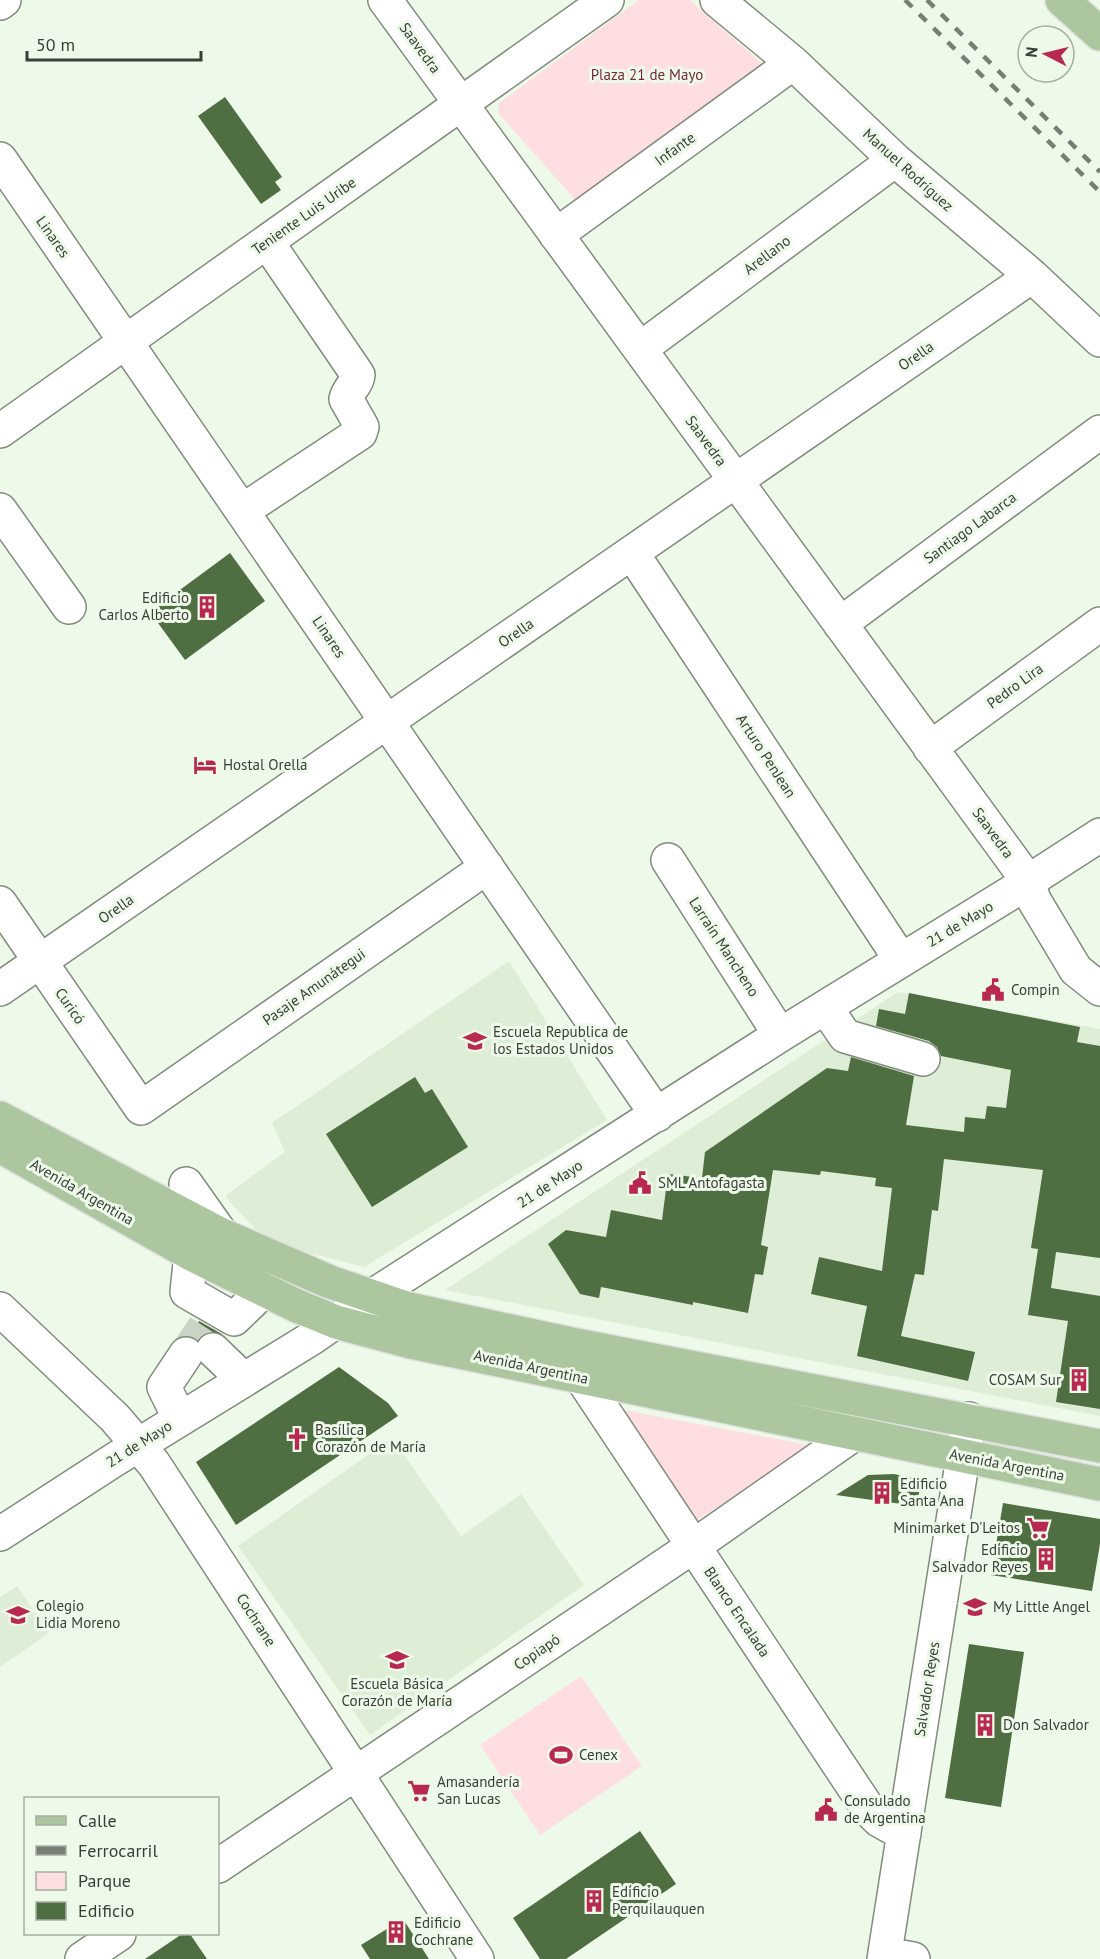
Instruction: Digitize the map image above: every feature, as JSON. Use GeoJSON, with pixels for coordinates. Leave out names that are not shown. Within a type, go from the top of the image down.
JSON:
{"type":"FeatureCollection","features":[{"type":"Feature","properties":{"kind":"main road"},"geometry":{"type":"LineString","coordinates":[[1062,0],[1100,34]]}},
{"type":"Feature","properties":{"kind":"main road","name":"Avenida Argentina"},"geometry":{"type":"LineString","coordinates":[[1,1141],[330,1282],[419,1312],[571,1344],[1100,1446]]}},
{"type":"Feature","properties":{"kind":"main road","name":"Avenida Argentina"},"geometry":{"type":"LineString","coordinates":[[1,1141],[192,1254],[264,1290],[336,1322],[411,1342],[1100,1484]]}},
{"type":"Feature","properties":{"kind":"street"},"geometry":{"type":"LineString","coordinates":[[0,3],[4,0]]}},
{"type":"Feature","properties":{"kind":"street","name":"Saavedra"},"geometry":{"type":"LineString","coordinates":[[385,0],[1028,881],[1034,900],[1076,970],[1100,989]]}},
{"type":"Feature","properties":{"kind":"street","name":"Teniente Luis Uribe"},"geometry":{"type":"LineString","coordinates":[[0,431],[607,0]]}},
{"type":"Feature","properties":{"kind":"street","name":"Manuel Rodríguez"},"geometry":{"type":"LineString","coordinates":[[717,0],[793,63],[895,160],[1032,276],[1100,340]]}},
{"type":"Feature","properties":{"kind":"street","name":"Infante"},"geometry":{"type":"LineString","coordinates":[[556,235],[793,63]]}},
{"type":"Feature","properties":{"kind":"street","name":"Linares"},"geometry":{"type":"LineString","coordinates":[[0,159],[657,1115]]}},
{"type":"Feature","properties":{"kind":"street","name":"Arellano"},"geometry":{"type":"LineString","coordinates":[[640,349],[895,160]]}},
{"type":"Feature","properties":{"kind":"street"},"geometry":{"type":"LineString","coordinates":[[242,511],[360,433],[362,427],[346,399],[358,375],[267,242]]}},
{"type":"Feature","properties":{"kind":"street","name":"Orella"},"geometry":{"type":"LineString","coordinates":[[0,989],[1032,276]]}},
{"type":"Feature","properties":{"kind":"street","name":"Santiago Labarca"},"geometry":{"type":"LineString","coordinates":[[840,624],[1100,432]]}},
{"type":"Feature","properties":{"kind":"street"},"geometry":{"type":"LineString","coordinates":[[0,510],[69,607]]}},
{"type":"Feature","properties":{"kind":"street","name":"Arturo PenJean"},"geometry":{"type":"LineString","coordinates":[[632,553],[901,960]]}},
{"type":"Feature","properties":{"kind":"street","name":"Pedro Lira"},"geometry":{"type":"LineString","coordinates":[[930,747],[1100,624]]}},
{"type":"Feature","properties":{"kind":"street","name":"21 de Mayo"},"geometry":{"type":"LineString","coordinates":[[0,1534],[336,1322],[371,1297],[780,1035],[1100,835]]}},
{"type":"Feature","properties":{"kind":"street","name":"Larraín Mancheno"},"geometry":{"type":"LineString","coordinates":[[668,860],[780,1035]]}},
{"type":"Feature","properties":{"kind":"street","name":"Pasaje Amunátegui"},"geometry":{"type":"LineString","coordinates":[[141,1108],[487,867]]}},
{"type":"Feature","properties":{"kind":"street","name":"Curicó"},"geometry":{"type":"LineString","coordinates":[[0,903],[141,1108]]}},
{"type":"Feature","properties":{"kind":"street"},"geometry":{"type":"LineString","coordinates":[[826,1008],[845,1036],[923,1059]]}},
{"type":"Feature","properties":{"kind":"street"},"geometry":{"type":"LineString","coordinates":[[186,1184],[222,1235]]}},
{"type":"Feature","properties":{"kind":"street"},"geometry":{"type":"LineString","coordinates":[[192,1254],[187,1292],[214,1311],[234,1319],[264,1290]]}},
{"type":"Feature","properties":{"kind":"street","name":"Cochrane"},"geometry":{"type":"LineString","coordinates":[[0,1309],[115,1418],[154,1464],[477,1959]]}},
{"type":"Feature","properties":{"kind":"street"},"geometry":{"type":"LineString","coordinates":[[180,1419],[164,1387],[200,1352],[244,1380]]}},
{"type":"Feature","properties":{"kind":"street","name":"Blanco Encalada"},"geometry":{"type":"LineString","coordinates":[[581,1377],[869,1810],[885,1824],[904,1834]]}},
{"type":"Feature","properties":{"kind":"street","name":"Salvador Reyes"},"geometry":{"type":"LineString","coordinates":[[894,1958],[904,1834],[969,1419]]}},
{"type":"Feature","properties":{"kind":"street","name":"Copiapó"},"geometry":{"type":"LineString","coordinates":[[219,1865],[693,1546],[854,1434]]}},
{"type":"Feature","properties":{"kind":"street"},"geometry":{"type":"LineString","coordinates":[[82,1959],[118,1935]]}},
{"type":"Feature","properties":{"kind":"shaded area","name":"Escuela Republica de los Estados Unidos"},"geometry":{"type":"Polygon","coordinates":[[[509,961],[607,1120],[364,1267],[282,1246],[267,1239],[254,1228],[225,1196],[285,1152],[272,1123],[509,961]]]}},
{"type":"Feature","properties":{"kind":"shaded area"},"geometry":{"type":"Polygon","coordinates":[[[898,992],[1100,1029],[1100,1416],[445,1290],[898,992]]]}},
{"type":"Feature","properties":{"kind":"shaded area","name":"Escuela Básica Corazón de María"},"geometry":{"type":"Polygon","coordinates":[[[392,1438],[461,1536],[521,1494],[584,1585],[370,1735],[238,1546],[392,1438]]]}},
{"type":"Feature","properties":{"kind":"shaded area","name":"Colegio Lidia Moreno"},"geometry":{"type":"Polygon","coordinates":[[[17,1586],[49,1633],[0,1667],[0,1597],[17,1586]]]}},
{"type":"Feature","properties":{"kind":"green space","name":"Plaza 21 de Mayo"},"geometry":{"type":"Polygon","coordinates":[[[639,0],[690,0],[766,67],[579,204],[498,113],[499,103],[639,0]]]}},
{"type":"Feature","properties":{"kind":"green space"},"geometry":{"type":"Polygon","coordinates":[[[614,1408],[814,1446],[689,1525],[614,1408]]]}},
{"type":"Feature","properties":{"kind":"green space","name":"Cenex"},"geometry":{"type":"Polygon","coordinates":[[[581,1676],[642,1766],[540,1835],[480,1745],[581,1676]]]}},
{"type":"Feature","properties":{"kind":"building"},"geometry":{"type":"Polygon","coordinates":[[[225,97],[282,177],[275,182],[281,190],[261,204],[198,116],[225,97]]]}},
{"type":"Feature","properties":{"kind":"building","name":"Edificio Carlos Alberto"},"geometry":{"type":"Polygon","coordinates":[[[230,553],[265,601],[185,660],[150,612],[230,553]]]}},
{"type":"Feature","properties":{"kind":"building"},"geometry":{"type":"Polygon","coordinates":[[[909,993],[1080,1027],[1077,1042],[1100,1046],[1100,1258],[1056,1252],[1051,1288],[1100,1296],[1100,1409],[1056,1402],[1068,1321],[1028,1315],[1038,1249],[1031,1248],[1043,1170],[944,1159],[938,1211],[932,1210],[924,1275],[915,1274],[901,1336],[975,1352],[968,1381],[857,1356],[867,1306],[811,1294],[819,1257],[882,1271],[892,1188],[875,1186],[876,1178],[821,1171],[820,1175],[773,1170],[761,1245],[768,1247],[763,1275],[755,1274],[748,1313],[601,1287],[599,1298],[580,1294],[548,1244],[566,1230],[606,1237],[611,1210],[662,1220],[668,1174],[702,1178],[705,1152],[827,1068],[848,1071],[851,1057],[914,1076],[906,1125],[964,1132],[965,1117],[985,1119],[987,1106],[1006,1108],[1011,1070],[941,1056],[937,1047],[929,1041],[876,1026],[879,1009],[905,1014],[909,993]]]}},
{"type":"Feature","properties":{"kind":"building"},"geometry":{"type":"Polygon","coordinates":[[[415,1077],[425,1093],[432,1089],[468,1147],[372,1207],[326,1134],[415,1077]]]}},
{"type":"Feature","properties":{"kind":"building"},"geometry":{"type":"Polygon","coordinates":[[[199,1321],[222,1334],[208,1332],[198,1340],[191,1336],[199,1321]]]}},
{"type":"Feature","properties":{"kind":"building","name":"Basílica Corazón de María"},"geometry":{"type":"Polygon","coordinates":[[[339,1367],[388,1403],[398,1416],[236,1525],[196,1462],[339,1367]]]}},
{"type":"Feature","properties":{"kind":"building","name":"Edificio Santa Ana"},"geometry":{"type":"Polygon","coordinates":[[[894,1474],[922,1480],[916,1506],[836,1495],[868,1475],[894,1474]]]}},
{"type":"Feature","properties":{"kind":"building","name":"Edificio Salvador Reyes"},"geometry":{"type":"Polygon","coordinates":[[[1003,1503],[1100,1519],[1100,1544],[1092,1591],[991,1575],[1003,1503]]]}},
{"type":"Feature","properties":{"kind":"building","name":"Don Salvador"},"geometry":{"type":"Polygon","coordinates":[[[969,1644],[1024,1652],[1001,1807],[945,1798],[969,1644]]]}},
{"type":"Feature","properties":{"kind":"building","name":"Edificio Perquilauquen"},"geometry":{"type":"Polygon","coordinates":[[[640,1831],[676,1884],[566,1959],[540,1959],[513,1918],[640,1831]]]}},
{"type":"Feature","properties":{"kind":"building","name":"Edificio Cochrane"},"geometry":{"type":"Polygon","coordinates":[[[403,1919],[429,1959],[370,1959],[361,1945],[403,1919]]]}},
{"type":"Feature","properties":{"kind":"building"},"geometry":{"type":"Polygon","coordinates":[[[181,1935],[191,1935],[207,1959],[145,1959],[181,1935]]]}},
{"type":"Feature","properties":{"kind":"tunnel"},"geometry":{"type":"LineString","coordinates":[[186,1354],[212,1314]]}},
{"type":"Feature","properties":{"kind":"railway"},"geometry":{"type":"LineString","coordinates":[[905,0],[1100,192]]}},
{"type":"Feature","properties":{"kind":"railway"},"geometry":{"type":"LineString","coordinates":[[927,0],[1100,172]]}},
{"type":"Feature","properties":{"kind":"place","name":"Edificio Carlos Alberto"},"geometry":{"type":"Point","coordinates":[207,607]}},
{"type":"Feature","properties":{"kind":"place","name":"Hostal Orella"},"geometry":{"type":"Point","coordinates":[205,765]}},
{"type":"Feature","properties":{"kind":"place","name":"Compin"},"geometry":{"type":"Point","coordinates":[993,990]}},
{"type":"Feature","properties":{"kind":"place","name":"Escuela Republica de los Estados Unidos"},"geometry":{"type":"Point","coordinates":[475,1041]}},
{"type":"Feature","properties":{"kind":"place","name":"SML Antofagasta"},"geometry":{"type":"Point","coordinates":[640,1183]}},
{"type":"Feature","properties":{"kind":"place","name":"COSAM Sur"},"geometry":{"type":"Point","coordinates":[1079,1380]}},
{"type":"Feature","properties":{"kind":"place","name":"Basílica Corazón de María"},"geometry":{"type":"Point","coordinates":[297,1439]}},
{"type":"Feature","properties":{"kind":"place","name":"Edificio Santa Ana"},"geometry":{"type":"Point","coordinates":[882,1493]}},
{"type":"Feature","properties":{"kind":"place","name":"Minimarket D'Leitos"},"geometry":{"type":"Point","coordinates":[1038,1528]}},
{"type":"Feature","properties":{"kind":"place","name":"Edificio Salvador Reyes"},"geometry":{"type":"Point","coordinates":[1046,1559]}},
{"type":"Feature","properties":{"kind":"place","name":"My Little Angel"},"geometry":{"type":"Point","coordinates":[975,1607]}},
{"type":"Feature","properties":{"kind":"place","name":"Colegio Lidia Moreno"},"geometry":{"type":"Point","coordinates":[18,1615]}},
{"type":"Feature","properties":{"kind":"place","name":"Escuela Básica Corazón de María"},"geometry":{"type":"Point","coordinates":[397,1660]}},
{"type":"Feature","properties":{"kind":"place","name":"Don Salvador"},"geometry":{"type":"Point","coordinates":[985,1725]}},
{"type":"Feature","properties":{"kind":"place","name":"Cenex"},"geometry":{"type":"Point","coordinates":[561,1755]}},
{"type":"Feature","properties":{"kind":"place","name":"Amasandería San Lucas"},"geometry":{"type":"Point","coordinates":[419,1791]}},
{"type":"Feature","properties":{"kind":"place","name":"Consulado de Argentina"},"geometry":{"type":"Point","coordinates":[826,1810]}},
{"type":"Feature","properties":{"kind":"place","name":"Edificio Perquilauquen"},"geometry":{"type":"Point","coordinates":[594,1901]}},
{"type":"Feature","properties":{"kind":"place","name":"Edificio Cochrane"},"geometry":{"type":"Point","coordinates":[396,1932]}}]}
